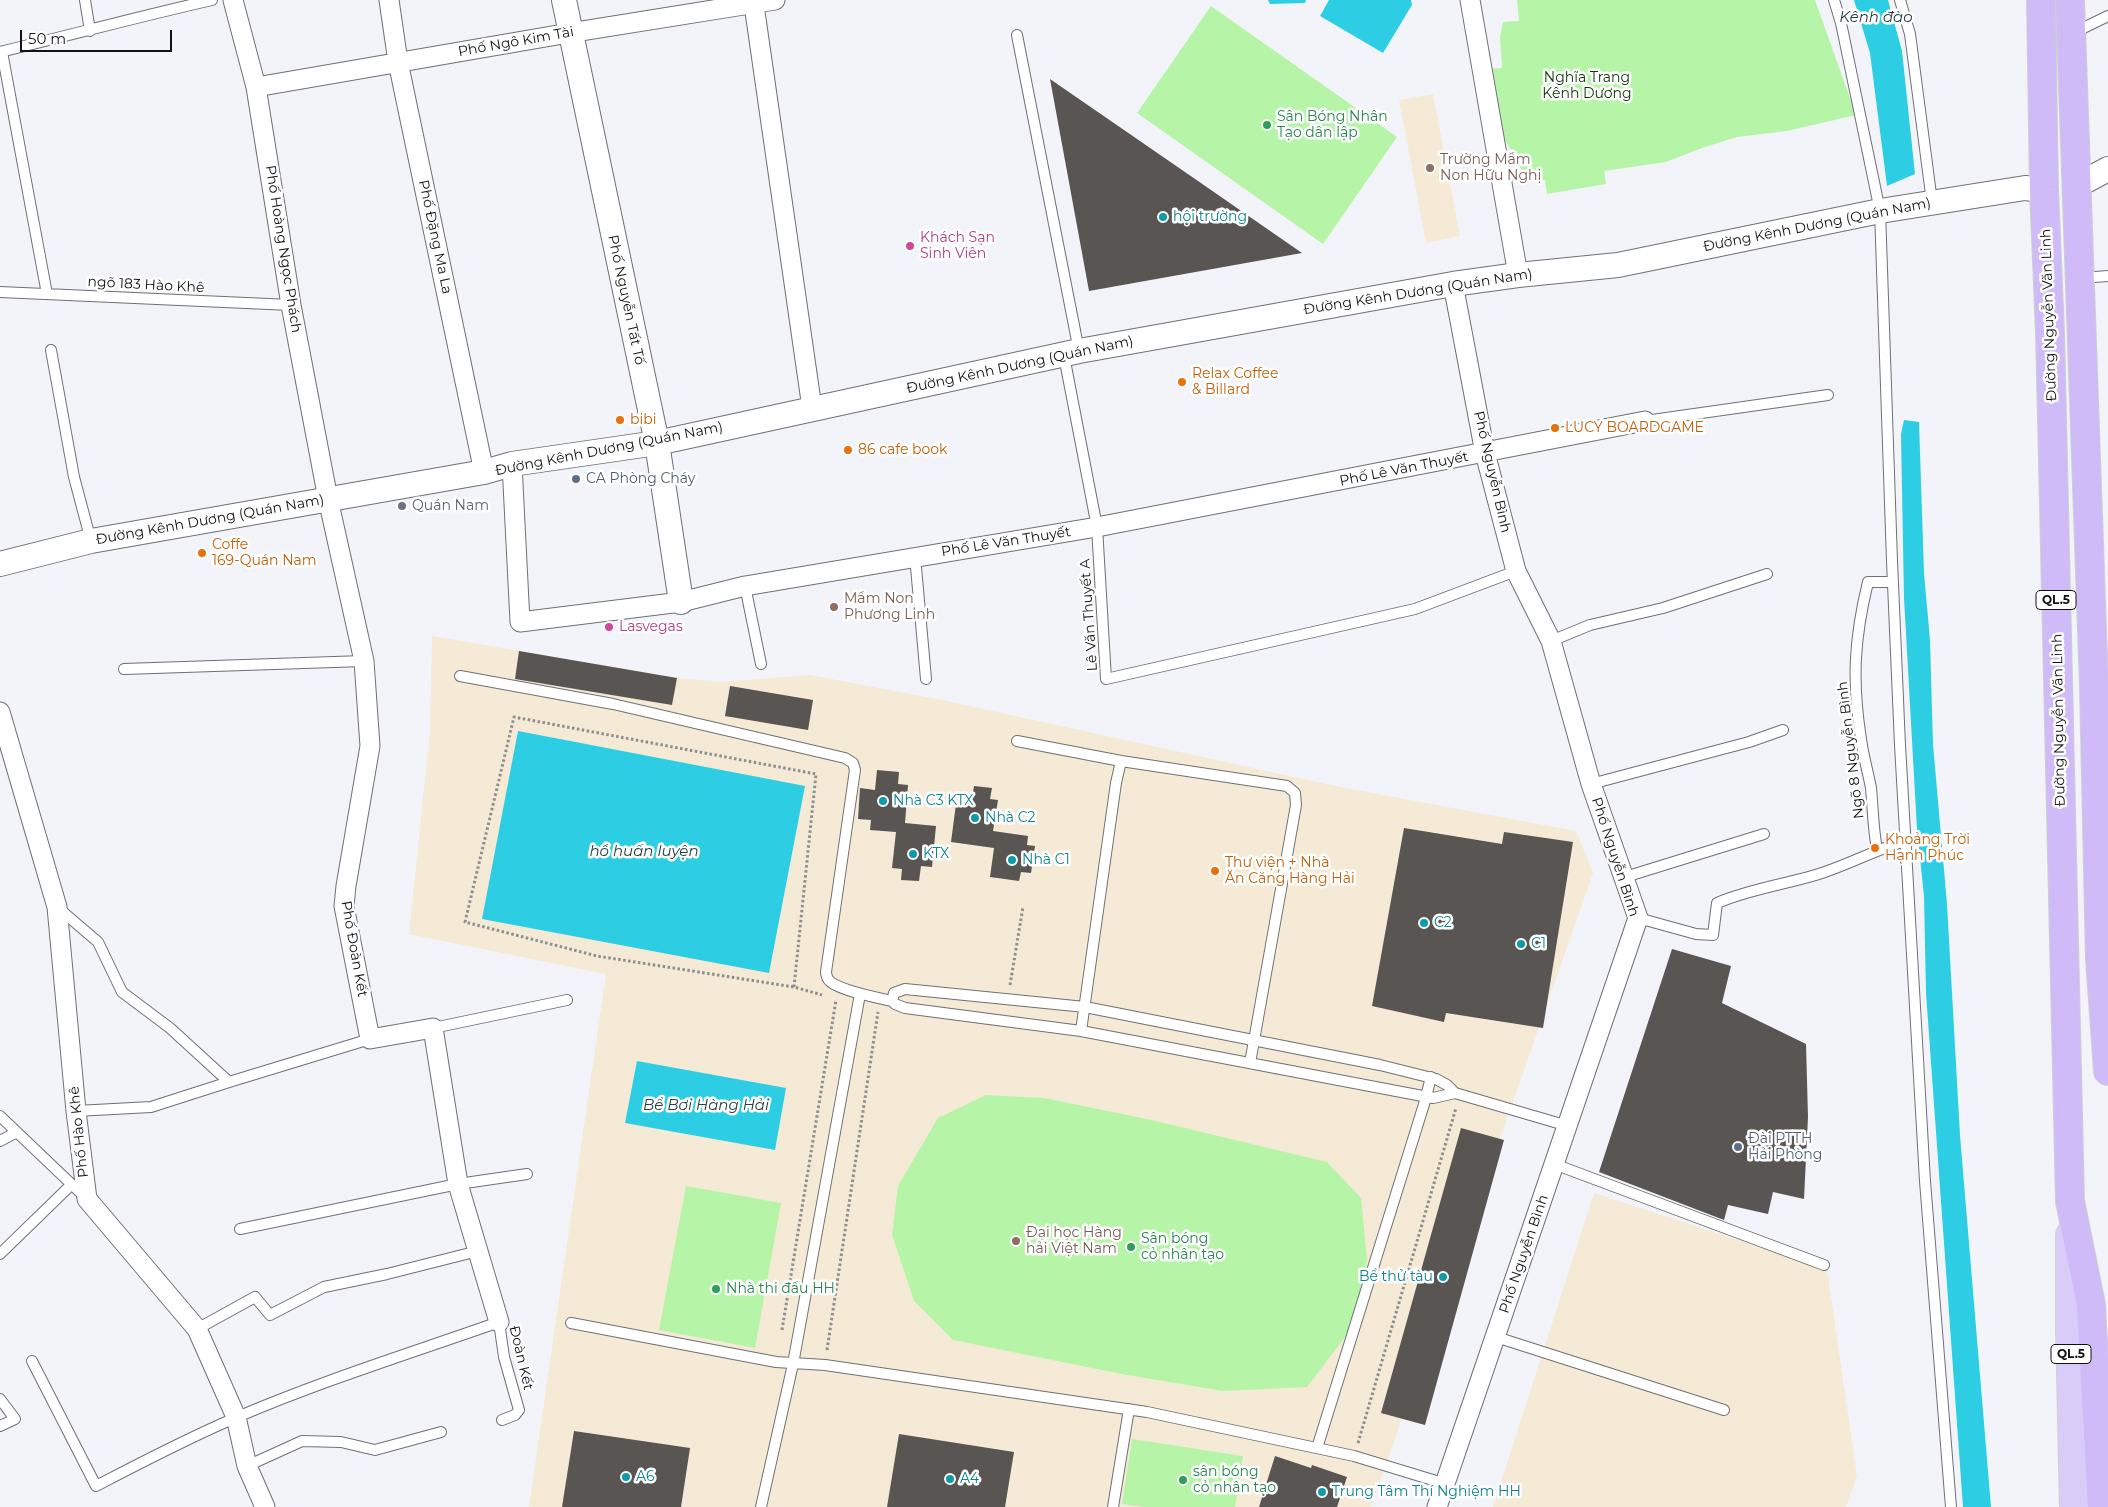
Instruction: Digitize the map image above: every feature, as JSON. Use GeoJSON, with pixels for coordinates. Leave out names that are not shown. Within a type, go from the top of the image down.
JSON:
{"type":"FeatureCollection","features":[{"type":"Feature","properties":{"kind":"highway","name":"Đường Nguyễn Văn Linh"},"geometry":{"type":"LineString","coordinates":[[2041,0],[2044,190],[2050,332],[2070,1201],[2091,1305],[2102,1507]]}},
{"type":"Feature","properties":{"kind":"highway","name":"QL.5"},"geometry":{"type":"LineString","coordinates":[[2070,0],[2081,278],[2101,686],[2104,959],[2108,1072]]}},
{"type":"Feature","properties":{"kind":"main road","name":"Đường Nguyễn Văn Linh"},"geometry":{"type":"LineString","coordinates":[[2070,1201],[2070,1327],[2074,1507]]}},
{"type":"Feature","properties":{"kind":"street","name":"Phố Hoàng Ngọc Phách"},"geometry":{"type":"LineString","coordinates":[[233,0],[256,87],[291,305],[328,499]]}},
{"type":"Feature","properties":{"kind":"street","name":"Phố Đặng Ma La"},"geometry":{"type":"LineString","coordinates":[[388,0],[398,62],[484,472]]}},
{"type":"Feature","properties":{"kind":"street","name":"Phố Nguyễn Tất Tố"},"geometry":{"type":"LineString","coordinates":[[564,0],[657,443],[682,602]]}},
{"type":"Feature","properties":{"kind":"street","name":"Phố Ngô Kim Tài"},"geometry":{"type":"LineString","coordinates":[[256,87],[775,0]]}},
{"type":"Feature","properties":{"kind":"street"},"geometry":{"type":"LineString","coordinates":[[1470,0],[1518,274]]}},
{"type":"Feature","properties":{"kind":"street"},"geometry":{"type":"LineString","coordinates":[[754,5],[812,408]]}},
{"type":"Feature","properties":{"kind":"street"},"geometry":{"type":"LineString","coordinates":[[2078,184],[2108,170]]}},
{"type":"Feature","properties":{"kind":"street","name":"Đường Kênh Dương (Quán Nam)"},"geometry":{"type":"LineString","coordinates":[[0,564],[91,542],[484,472],[512,464],[657,443],[812,408],[1071,354],[1453,284],[1518,274],[1618,265],[1880,210],[2025,188],[2044,190]]}},
{"type":"Feature","properties":{"kind":"street","name":"Phố Nguyễn Bình"},"geometry":{"type":"LineString","coordinates":[[1438,1507],[1638,918],[1591,784],[1551,641],[1516,571],[1485,453],[1453,284]]}},
{"type":"Feature","properties":{"kind":"street","name":"Phố Lê Văn Thuyết"},"geometry":{"type":"LineString","coordinates":[[512,464],[520,622],[682,602],[745,586],[1097,527],[1645,421]]}},
{"type":"Feature","properties":{"kind":"street","name":"Phố Đoàn Kết"},"geometry":{"type":"LineString","coordinates":[[328,499],[364,661],[370,746],[344,906],[370,1039]]}},
{"type":"Feature","properties":{"kind":"street","name":"Phố Hào Khê"},"geometry":{"type":"LineString","coordinates":[[0,712],[57,907],[76,1111],[87,1199]]}},
{"type":"Feature","properties":{"kind":"street"},"geometry":{"type":"LineString","coordinates":[[370,1039],[433,1028],[458,1184],[499,1322]]}},
{"type":"Feature","properties":{"kind":"street"},"geometry":{"type":"LineString","coordinates":[[87,1199],[198,1329],[236,1417],[247,1466],[265,1507]]}},
{"type":"Feature","properties":{"kind":"lane"},"geometry":{"type":"LineString","coordinates":[[85,0],[90,31]]}},
{"type":"Feature","properties":{"kind":"lane"},"geometry":{"type":"LineString","coordinates":[[47,294],[1,52],[90,31],[123,20],[212,0]]}},
{"type":"Feature","properties":{"kind":"lane"},"geometry":{"type":"LineString","coordinates":[[1834,0],[1841,23],[1880,210],[1893,582],[1906,841],[1925,1181],[1951,1507]]}},
{"type":"Feature","properties":{"kind":"lane"},"geometry":{"type":"LineString","coordinates":[[1900,0],[1910,34],[1932,202]]}},
{"type":"Feature","properties":{"kind":"lane"},"geometry":{"type":"LineString","coordinates":[[2072,33],[2108,16]]}},
{"type":"Feature","properties":{"kind":"lane","name":"Lê Văn Thuyết A"},"geometry":{"type":"LineString","coordinates":[[1017,35],[1071,354],[1097,527],[1106,679],[1415,609],[1516,571]]}},
{"type":"Feature","properties":{"kind":"lane"},"geometry":{"type":"LineString","coordinates":[[2081,278],[2108,276]]}},
{"type":"Feature","properties":{"kind":"lane","name":"ngõ 183 Hào Khê"},"geometry":{"type":"LineString","coordinates":[[0,292],[291,305]]}},
{"type":"Feature","properties":{"kind":"lane"},"geometry":{"type":"LineString","coordinates":[[51,350],[74,477],[91,542]]}},
{"type":"Feature","properties":{"kind":"lane"},"geometry":{"type":"LineString","coordinates":[[1645,421],[1828,395]]}},
{"type":"Feature","properties":{"kind":"lane"},"geometry":{"type":"LineString","coordinates":[[915,556],[926,678]]}},
{"type":"Feature","properties":{"kind":"lane"},"geometry":{"type":"LineString","coordinates":[[1551,641],[1590,625],[1663,608],[1767,574]]}},
{"type":"Feature","properties":{"kind":"lane","name":"Ngõ 8 Nguyễn Bình"},"geometry":{"type":"LineString","coordinates":[[1877,849],[1870,787],[1861,741],[1856,698],[1855,655],[1861,610],[1868,582],[1893,582]]}},
{"type":"Feature","properties":{"kind":"lane"},"geometry":{"type":"LineString","coordinates":[[745,586],[761,664]]}},
{"type":"Feature","properties":{"kind":"lane"},"geometry":{"type":"LineString","coordinates":[[124,669],[364,661]]}},
{"type":"Feature","properties":{"kind":"lane"},"geometry":{"type":"LineString","coordinates":[[460,676],[613,704],[845,758],[853,763],[855,770],[826,972],[827,978],[832,982],[860,994],[892,1000],[895,1004],[905,1008],[1081,1030],[1426,1099],[1455,1093]]}},
{"type":"Feature","properties":{"kind":"lane"},"geometry":{"type":"LineString","coordinates":[[1591,784],[1749,742],[1783,730]]}},
{"type":"Feature","properties":{"kind":"lane"},"geometry":{"type":"LineString","coordinates":[[1017,741],[1121,761],[1287,786],[1295,793],[1296,805],[1250,1063]]}},
{"type":"Feature","properties":{"kind":"lane"},"geometry":{"type":"LineString","coordinates":[[1081,1030],[1116,783],[1121,761]]}},
{"type":"Feature","properties":{"kind":"lane"},"geometry":{"type":"LineString","coordinates":[[1624,877],[1764,834]]}},
{"type":"Feature","properties":{"kind":"lane"},"geometry":{"type":"LineString","coordinates":[[1638,918],[1696,934],[1713,935],[1717,903],[1731,897],[1814,876],[1851,862],[1877,849],[1906,841]]}},
{"type":"Feature","properties":{"kind":"lane"},"geometry":{"type":"LineString","coordinates":[[57,907],[98,942],[122,992],[170,1028],[229,1082]]}},
{"type":"Feature","properties":{"kind":"lane"},"geometry":{"type":"LineString","coordinates":[[892,1000],[894,993],[905,988],[1084,1008],[1380,1065],[1431,1077],[1447,1085],[1455,1093],[1568,1126]]}},
{"type":"Feature","properties":{"kind":"lane"},"geometry":{"type":"LineString","coordinates":[[761,1507],[793,1364],[860,994]]}},
{"type":"Feature","properties":{"kind":"lane"},"geometry":{"type":"LineString","coordinates":[[433,1028],[567,1000]]}},
{"type":"Feature","properties":{"kind":"lane"},"geometry":{"type":"LineString","coordinates":[[76,1111],[151,1107],[370,1039]]}},
{"type":"Feature","properties":{"kind":"lane"},"geometry":{"type":"LineString","coordinates":[[1318,1448],[1426,1099],[1431,1077]]}},
{"type":"Feature","properties":{"kind":"lane"},"geometry":{"type":"LineString","coordinates":[[0,1116],[15,1133],[87,1199]]}},
{"type":"Feature","properties":{"kind":"lane"},"geometry":{"type":"LineString","coordinates":[[0,1141],[15,1133]]}},
{"type":"Feature","properties":{"kind":"lane"},"geometry":{"type":"LineString","coordinates":[[1554,1164],[1824,1265]]}},
{"type":"Feature","properties":{"kind":"lane"},"geometry":{"type":"LineString","coordinates":[[240,1229],[458,1184],[527,1174]]}},
{"type":"Feature","properties":{"kind":"lane"},"geometry":{"type":"LineString","coordinates":[[0,1254],[71,1185]]}},
{"type":"Feature","properties":{"kind":"lane"},"geometry":{"type":"LineString","coordinates":[[198,1329],[255,1297],[270,1315],[324,1287],[387,1274],[478,1251]]}},
{"type":"Feature","properties":{"kind":"lane"},"geometry":{"type":"LineString","coordinates":[[32,1361],[96,1486],[236,1417],[377,1364],[499,1322]]}},
{"type":"Feature","properties":{"kind":"lane","name":"Đoàn Kết"},"geometry":{"type":"LineString","coordinates":[[499,1322],[504,1356],[519,1410],[514,1415],[502,1420]]}},
{"type":"Feature","properties":{"kind":"lane"},"geometry":{"type":"LineString","coordinates":[[571,1323],[776,1362],[825,1365],[1129,1409],[1354,1456],[1446,1484]]}},
{"type":"Feature","properties":{"kind":"lane"},"geometry":{"type":"LineString","coordinates":[[1496,1338],[1724,1410]]}},
{"type":"Feature","properties":{"kind":"lane"},"geometry":{"type":"LineString","coordinates":[[0,1399],[15,1419],[0,1426]]}},
{"type":"Feature","properties":{"kind":"lane"},"geometry":{"type":"LineString","coordinates":[[1113,1507],[1129,1409]]}},
{"type":"Feature","properties":{"kind":"lane"},"geometry":{"type":"LineString","coordinates":[[247,1466],[302,1440],[341,1442],[375,1450],[441,1432]]}},
{"type":"Feature","properties":{"kind":"path"},"geometry":{"type":"LineString","coordinates":[[776,1362],[836,999],[794,987],[598,956],[465,922],[514,716],[816,774],[794,987]]}},
{"type":"Feature","properties":{"kind":"path"},"geometry":{"type":"LineString","coordinates":[[1008,1000],[1023,907]]}},
{"type":"Feature","properties":{"kind":"path"},"geometry":{"type":"LineString","coordinates":[[825,1365],[878,1011],[883,1012]]}},
{"type":"Feature","properties":{"kind":"path"},"geometry":{"type":"LineString","coordinates":[[1354,1456],[1456,1107],[1426,1099]]}},
{"type":"Feature","properties":{"kind":"shaded area","name":"Trường Mầm Non Hữu Nghị"},"geometry":{"type":"Polygon","coordinates":[[[1433,94],[1460,236],[1426,243],[1399,100],[1433,94]]]}},
{"type":"Feature","properties":{"kind":"shaded area","name":"Đại học Hàng hải Việt Nam"},"geometry":{"type":"Polygon","coordinates":[[[432,636],[677,678],[720,682],[810,675],[942,700],[1340,787],[1576,831],[1593,873],[1371,1507],[529,1507],[606,974],[409,934],[430,731],[432,636]]]}},
{"type":"Feature","properties":{"kind":"shaded area"},"geometry":{"type":"Polygon","coordinates":[[[1594,1193],[1827,1269],[1857,1476],[1846,1507],[1493,1507],[1594,1193]]]}},
{"type":"Feature","properties":{"kind":"green space","name":"Nghĩa Trang Kênh Dương"},"geometry":{"type":"Polygon","coordinates":[[[1517,0],[1815,0],[1856,115],[1787,131],[1737,137],[1666,162],[1604,171],[1606,184],[1547,194],[1545,180],[1528,181],[1494,121],[1485,69],[1502,68],[1500,37],[1503,22],[1519,21],[1517,0]]]}},
{"type":"Feature","properties":{"kind":"green space","name":"Sân Bóng Nhân Tạo dân lập"},"geometry":{"type":"Polygon","coordinates":[[[1211,6],[1397,137],[1323,244],[1137,113],[1211,6]]]}},
{"type":"Feature","properties":{"kind":"green space","name":"Sân bóng cỏ nhân tạo"},"geometry":{"type":"Polygon","coordinates":[[[986,1095],[1044,1098],[1147,1119],[1327,1162],[1361,1198],[1367,1260],[1351,1329],[1307,1387],[1223,1391],[1127,1375],[953,1340],[914,1301],[892,1235],[898,1186],[938,1118],[986,1095]]]}},
{"type":"Feature","properties":{"kind":"green space","name":"Nhà thi đấu HH"},"geometry":{"type":"Polygon","coordinates":[[[686,1186],[781,1203],[755,1348],[659,1330],[686,1186]]]}},
{"type":"Feature","properties":{"kind":"green space","name":"sân bóng cỏ nhân tạo"},"geometry":{"type":"Polygon","coordinates":[[[1132,1439],[1243,1456],[1235,1507],[1144,1507],[1122,1504],[1132,1439]]]}},
{"type":"Feature","properties":{"kind":"water"},"geometry":{"type":"Polygon","coordinates":[[[1268,0],[1306,0],[1305,3],[1270,4],[1268,0]]]}},
{"type":"Feature","properties":{"kind":"water"},"geometry":{"type":"Polygon","coordinates":[[[1329,0],[1411,0],[1412,5],[1383,53],[1320,16],[1329,0]]]}},
{"type":"Feature","properties":{"kind":"water","name":"Kênh đào"},"geometry":{"type":"Polygon","coordinates":[[[1854,0],[1888,0],[1902,51],[1915,174],[1887,186],[1870,53],[1854,0]]]}},
{"type":"Feature","properties":{"kind":"water"},"geometry":{"type":"Polygon","coordinates":[[[1904,420],[1919,422],[1924,573],[1930,640],[1933,744],[1947,904],[1960,1135],[1991,1507],[1963,1507],[1926,993],[1924,896],[1917,829],[1904,598],[1901,434],[1904,420]]]}},
{"type":"Feature","properties":{"kind":"water","name":"hồ huấn luyện"},"geometry":{"type":"Polygon","coordinates":[[[518,731],[805,786],[769,973],[482,919],[518,731]]]}},
{"type":"Feature","properties":{"kind":"water","name":"Bể Bơi Hàng Hải"},"geometry":{"type":"Polygon","coordinates":[[[637,1061],[786,1088],[775,1150],[625,1123],[637,1061]]]}},
{"type":"Feature","properties":{"kind":"building","name":"hội trường"},"geometry":{"type":"Polygon","coordinates":[[[1050,79],[1198,181],[1302,253],[1089,291],[1050,79]]]}},
{"type":"Feature","properties":{"kind":"building"},"geometry":{"type":"Polygon","coordinates":[[[519,651],[677,678],[672,705],[515,679],[519,651]]]}},
{"type":"Feature","properties":{"kind":"building"},"geometry":{"type":"Polygon","coordinates":[[[730,686],[813,700],[808,730],[725,716],[730,686]]]}},
{"type":"Feature","properties":{"kind":"building"},"geometry":{"type":"Polygon","coordinates":[[[877,770],[899,772],[898,784],[908,785],[905,823],[936,826],[932,867],[921,866],[919,881],[901,880],[902,869],[892,868],[896,832],[870,830],[871,820],[858,819],[860,788],[875,790],[877,770]]]}},
{"type":"Feature","properties":{"kind":"building"},"geometry":{"type":"Polygon","coordinates":[[[974,786],[992,788],[990,799],[998,800],[993,831],[1028,836],[1027,845],[1035,846],[1031,873],[1021,872],[1019,881],[990,877],[994,848],[951,842],[956,804],[971,806],[974,786]]]}},
{"type":"Feature","properties":{"kind":"building"},"geometry":{"type":"Polygon","coordinates":[[[1404,828],[1502,844],[1504,832],[1573,842],[1543,1028],[1446,1013],[1444,1022],[1372,1006],[1404,828]]]}},
{"type":"Feature","properties":{"kind":"building","name":"Đài PTTH Hải Phòng"},"geometry":{"type":"Polygon","coordinates":[[[1672,949],[1731,966],[1722,1003],[1806,1044],[1808,1117],[1804,1199],[1773,1192],[1768,1214],[1728,1205],[1724,1220],[1599,1172],[1672,949]]]}},
{"type":"Feature","properties":{"kind":"building","name":"Bể thử tàu"},"geometry":{"type":"Polygon","coordinates":[[[1461,1128],[1504,1140],[1425,1425],[1381,1413],[1461,1128]]]}},
{"type":"Feature","properties":{"kind":"building","name":"A6"},"geometry":{"type":"Polygon","coordinates":[[[574,1431],[690,1448],[681,1507],[562,1507],[574,1431]]]}},
{"type":"Feature","properties":{"kind":"building","name":"A4"},"geometry":{"type":"Polygon","coordinates":[[[899,1434],[1014,1452],[1005,1507],[887,1507],[899,1434]]]}},
{"type":"Feature","properties":{"kind":"building"},"geometry":{"type":"Polygon","coordinates":[[[1275,1456],[1311,1468],[1312,1465],[1347,1477],[1337,1507],[1259,1507],[1275,1456]]]}},
{"type":"Feature","properties":{"kind":"place","name":"Sân Bóng Nhân Tạo dân lập"},"geometry":{"type":"Point","coordinates":[1267,125]}},
{"type":"Feature","properties":{"kind":"place","name":"Trường Mầm Non Hữu Nghị"},"geometry":{"type":"Point","coordinates":[1430,168]}},
{"type":"Feature","properties":{"kind":"place","name":"hội trường"},"geometry":{"type":"Point","coordinates":[1163,217]}},
{"type":"Feature","properties":{"kind":"place","name":"Khách Sạn Sinh Viên"},"geometry":{"type":"Point","coordinates":[910,246]}},
{"type":"Feature","properties":{"kind":"place","name":"Relax Coffee & Billard"},"geometry":{"type":"Point","coordinates":[1182,382]}},
{"type":"Feature","properties":{"kind":"place","name":"bibi"},"geometry":{"type":"Point","coordinates":[620,420]}},
{"type":"Feature","properties":{"kind":"place","name":"LUCY BOARDGAME"},"geometry":{"type":"Point","coordinates":[1555,428]}},
{"type":"Feature","properties":{"kind":"place","name":"86 cafe book"},"geometry":{"type":"Point","coordinates":[848,450]}},
{"type":"Feature","properties":{"kind":"place","name":"CA Phòng Cháy"},"geometry":{"type":"Point","coordinates":[576,479]}},
{"type":"Feature","properties":{"kind":"place","name":"Quán Nam"},"geometry":{"type":"Point","coordinates":[402,506]}},
{"type":"Feature","properties":{"kind":"place","name":"Coffe 169-Quán Nam"},"geometry":{"type":"Point","coordinates":[202,553]}},
{"type":"Feature","properties":{"kind":"place","name":"Mầm Non Phương Linh"},"geometry":{"type":"Point","coordinates":[834,607]}},
{"type":"Feature","properties":{"kind":"place","name":"Lasvegas"},"geometry":{"type":"Point","coordinates":[609,627]}},
{"type":"Feature","properties":{"kind":"place","name":"Nhà C3 KTX"},"geometry":{"type":"Point","coordinates":[883,801]}},
{"type":"Feature","properties":{"kind":"place","name":"Nhà C2"},"geometry":{"type":"Point","coordinates":[975,818]}},
{"type":"Feature","properties":{"kind":"place","name":"Khoảng Trời Hạnh Phúc"},"geometry":{"type":"Point","coordinates":[1875,848]}},
{"type":"Feature","properties":{"kind":"place","name":"KTX"},"geometry":{"type":"Point","coordinates":[913,854]}},
{"type":"Feature","properties":{"kind":"place","name":"Nhà C1"},"geometry":{"type":"Point","coordinates":[1012,860]}},
{"type":"Feature","properties":{"kind":"place","name":"Thư viện + Nhà Ăn Căng Hàng Hải"},"geometry":{"type":"Point","coordinates":[1215,871]}},
{"type":"Feature","properties":{"kind":"place","name":"C2"},"geometry":{"type":"Point","coordinates":[1424,923]}},
{"type":"Feature","properties":{"kind":"place","name":"C1"},"geometry":{"type":"Point","coordinates":[1521,944]}},
{"type":"Feature","properties":{"kind":"place","name":"Đài PTTH Hải Phòng"},"geometry":{"type":"Point","coordinates":[1738,1147]}},
{"type":"Feature","properties":{"kind":"place","name":"Đại học Hàng hải Việt Nam"},"geometry":{"type":"Point","coordinates":[1016,1241]}},
{"type":"Feature","properties":{"kind":"place","name":"Sân bóng cỏ nhân tạo"},"geometry":{"type":"Point","coordinates":[1131,1247]}},
{"type":"Feature","properties":{"kind":"place","name":"Bể thử tàu"},"geometry":{"type":"Point","coordinates":[1443,1277]}},
{"type":"Feature","properties":{"kind":"place","name":"Nhà thi đấu HH"},"geometry":{"type":"Point","coordinates":[716,1289]}},
{"type":"Feature","properties":{"kind":"place","name":"A6"},"geometry":{"type":"Point","coordinates":[626,1477]}},
{"type":"Feature","properties":{"kind":"place","name":"A4"},"geometry":{"type":"Point","coordinates":[950,1479]}},
{"type":"Feature","properties":{"kind":"place","name":"sân bóng cỏ nhân tạo"},"geometry":{"type":"Point","coordinates":[1183,1480]}},
{"type":"Feature","properties":{"kind":"place","name":"Trung Tâm Thí Nghiệm HH"},"geometry":{"type":"Point","coordinates":[1322,1492]}}]}
